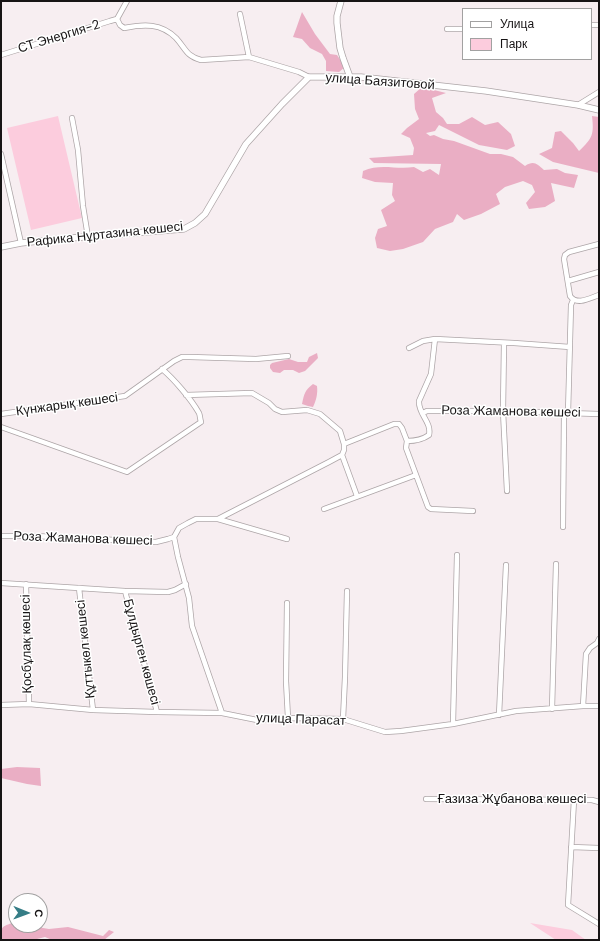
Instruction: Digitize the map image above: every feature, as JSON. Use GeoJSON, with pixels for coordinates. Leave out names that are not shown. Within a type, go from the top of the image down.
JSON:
{"type":"FeatureCollection","features":[{"type":"Feature","properties":{"kind":"street"},"geometry":{"type":"LineString","coordinates":[[127,1],[117,19],[120,25],[124,28],[148,25],[166,30],[176,38],[188,54],[194,58],[201,60],[249,57],[299,72],[309,77]]}},
{"type":"Feature","properties":{"kind":"street"},"geometry":{"type":"LineString","coordinates":[[341,1],[337,23],[340,48],[350,77]]}},
{"type":"Feature","properties":{"kind":"street"},"geometry":{"type":"LineString","coordinates":[[240,14],[249,57]]}},
{"type":"Feature","properties":{"kind":"street","name":"СТ Энергия-2"},"geometry":{"type":"LineString","coordinates":[[1,55],[117,19]]}},
{"type":"Feature","properties":{"kind":"street"},"geometry":{"type":"LineString","coordinates":[[446,29],[462,29]]}},
{"type":"Feature","properties":{"kind":"street","name":"улица Баязитовой"},"geometry":{"type":"LineString","coordinates":[[205,214],[246,144],[309,77],[350,77],[486,91],[599,110]]}},
{"type":"Feature","properties":{"kind":"street"},"geometry":{"type":"LineString","coordinates":[[578,106],[599,92]]}},
{"type":"Feature","properties":{"kind":"street"},"geometry":{"type":"LineString","coordinates":[[72,118],[78,150],[83,206],[88,237]]}},
{"type":"Feature","properties":{"kind":"street"},"geometry":{"type":"LineString","coordinates":[[1,154],[21,243]]}},
{"type":"Feature","properties":{"kind":"street","name":"Рафика Нұртазина көшесі"},"geometry":{"type":"LineString","coordinates":[[1,247],[21,243],[184,229],[195,223],[205,214]]}},
{"type":"Feature","properties":{"kind":"street"},"geometry":{"type":"LineString","coordinates":[[599,244],[568,252],[564,259],[570,296],[573,300],[582,301],[599,296]]}},
{"type":"Feature","properties":{"kind":"street"},"geometry":{"type":"LineString","coordinates":[[568,281],[599,272]]}},
{"type":"Feature","properties":{"kind":"street"},"geometry":{"type":"LineString","coordinates":[[562,527],[571,305],[573,300]]}},
{"type":"Feature","properties":{"kind":"street"},"geometry":{"type":"LineString","coordinates":[[409,348],[423,341],[435,339],[570,347]]}},
{"type":"Feature","properties":{"kind":"street","name":"Роза Жаманова көшесі"},"geometry":{"type":"LineString","coordinates":[[407,442],[417,441],[429,435],[429,424],[419,406],[419,401],[431,374],[435,339]]}},
{"type":"Feature","properties":{"kind":"street"},"geometry":{"type":"LineString","coordinates":[[504,343],[503,411],[507,491]]}},
{"type":"Feature","properties":{"kind":"street","name":"Күнжарық көшесі"},"geometry":{"type":"LineString","coordinates":[[1,414],[125,396],[162,369],[182,357],[256,359],[288,356]]}},
{"type":"Feature","properties":{"kind":"street"},"geometry":{"type":"LineString","coordinates":[[1,427],[127,472],[201,422],[200,414],[186,395],[162,369]]}},
{"type":"Feature","properties":{"kind":"street"},"geometry":{"type":"LineString","coordinates":[[186,395],[252,393],[275,409],[282,412],[307,410],[320,414],[340,431],[344,444],[342,455],[357,496]]}},
{"type":"Feature","properties":{"kind":"street","name":"Роза Жаманова көшесі"},"geometry":{"type":"LineString","coordinates":[[423,413],[427,411],[503,411],[599,414]]}},
{"type":"Feature","properties":{"kind":"street"},"geometry":{"type":"LineString","coordinates":[[344,444],[394,424],[399,424],[407,442],[406,448],[428,507],[431,509],[473,511]]}},
{"type":"Feature","properties":{"kind":"street"},"geometry":{"type":"LineString","coordinates":[[218,519],[342,455]]}},
{"type":"Feature","properties":{"kind":"street"},"geometry":{"type":"LineString","coordinates":[[324,508],[416,475]]}},
{"type":"Feature","properties":{"kind":"street"},"geometry":{"type":"LineString","coordinates":[[222,713],[192,626],[190,598],[178,557],[174,537],[179,528],[188,523],[196,520],[218,519],[287,539]]}},
{"type":"Feature","properties":{"kind":"street","name":"Роза Жаманова көшесі"},"geometry":{"type":"LineString","coordinates":[[1,536],[35,536],[156,542],[174,537]]}},
{"type":"Feature","properties":{"kind":"street"},"geometry":{"type":"LineString","coordinates":[[453,724],[457,555]]}},
{"type":"Feature","properties":{"kind":"street"},"geometry":{"type":"LineString","coordinates":[[552,709],[556,564]]}},
{"type":"Feature","properties":{"kind":"street"},"geometry":{"type":"LineString","coordinates":[[499,715],[506,565]]}},
{"type":"Feature","properties":{"kind":"street"},"geometry":{"type":"LineString","coordinates":[[1,583],[125,591],[168,592],[186,584]]}},
{"type":"Feature","properties":{"kind":"street","name":"Қосбұлақ көшесі"},"geometry":{"type":"LineString","coordinates":[[26,584],[29,704]]}},
{"type":"Feature","properties":{"kind":"street","name":"Құттыкөл көшесі"},"geometry":{"type":"LineString","coordinates":[[79,588],[93,710]]}},
{"type":"Feature","properties":{"kind":"street","name":"Бұлдырген көшесі"},"geometry":{"type":"LineString","coordinates":[[125,591],[157,712]]}},
{"type":"Feature","properties":{"kind":"street"},"geometry":{"type":"LineString","coordinates":[[343,719],[347,591]]}},
{"type":"Feature","properties":{"kind":"street"},"geometry":{"type":"LineString","coordinates":[[287,603],[286,681],[288,718]]}},
{"type":"Feature","properties":{"kind":"street"},"geometry":{"type":"LineString","coordinates":[[583,706],[586,654],[590,648],[598,642]]}},
{"type":"Feature","properties":{"kind":"street","name":"улица Парасат"},"geometry":{"type":"LineString","coordinates":[[1,704],[29,704],[93,710],[222,713],[257,720],[288,718],[343,719],[385,732],[453,724],[516,711],[599,706]]}},
{"type":"Feature","properties":{"kind":"street","name":"Ғазиза Жұбанова көшесі"},"geometry":{"type":"LineString","coordinates":[[426,799],[592,800],[599,802]]}},
{"type":"Feature","properties":{"kind":"street"},"geometry":{"type":"LineString","coordinates":[[574,800],[568,905],[599,924]]}},
{"type":"Feature","properties":{"kind":"street"},"geometry":{"type":"LineString","coordinates":[[571,847],[599,848]]}},
{"type":"Feature","properties":{"kind":"green space"},"geometry":{"type":"Polygon","coordinates":[[[58,116],[82,218],[31,230],[7,128],[58,116]]]}},
{"type":"Feature","properties":{"kind":"green space"},"geometry":{"type":"Polygon","coordinates":[[[530,923],[572,930],[586,940],[556,940],[530,923]]]}},
{"type":"Feature","properties":{"kind":"shaded area"},"geometry":{"type":"Polygon","coordinates":[[[302,12],[315,34],[330,54],[337,55],[345,67],[339,72],[326,71],[326,61],[322,54],[310,48],[302,39],[293,37],[302,12]]]}},
{"type":"Feature","properties":{"kind":"shaded area"},"geometry":{"type":"Polygon","coordinates":[[[422,87],[446,93],[432,98],[436,112],[447,124],[459,124],[472,117],[485,125],[498,122],[511,134],[515,146],[507,150],[479,145],[439,125],[435,131],[426,133],[430,136],[434,135],[443,139],[454,141],[490,154],[501,154],[513,157],[525,166],[533,163],[544,170],[557,169],[565,173],[578,175],[574,188],[551,183],[555,201],[545,207],[529,209],[526,203],[535,192],[532,185],[523,181],[505,187],[496,194],[500,204],[481,214],[464,220],[457,214],[453,222],[435,229],[423,242],[403,249],[390,251],[377,248],[375,238],[378,229],[387,226],[381,210],[395,201],[392,195],[393,183],[375,182],[362,178],[363,171],[376,167],[414,167],[423,172],[430,169],[439,175],[441,164],[374,163],[369,158],[413,155],[414,148],[410,138],[401,134],[419,119],[415,109],[414,94],[422,87]]]}},
{"type":"Feature","properties":{"kind":"shaded area"},"geometry":{"type":"Polygon","coordinates":[[[592,116],[599,117],[599,173],[553,162],[539,154],[552,148],[555,132],[561,131],[579,151],[592,135],[592,116]]]}},
{"type":"Feature","properties":{"kind":"shaded area"},"geometry":{"type":"Polygon","coordinates":[[[317,353],[318,358],[305,371],[299,373],[293,370],[284,370],[280,373],[273,372],[270,368],[272,363],[289,359],[298,362],[307,362],[309,357],[317,353]]]}},
{"type":"Feature","properties":{"kind":"shaded area"},"geometry":{"type":"Polygon","coordinates":[[[313,384],[317,386],[317,389],[313,407],[302,404],[305,392],[313,384]]]}},
{"type":"Feature","properties":{"kind":"shaded area"},"geometry":{"type":"Polygon","coordinates":[[[17,767],[40,768],[41,786],[1,778],[1,769],[17,767]]]}},
{"type":"Feature","properties":{"kind":"shaded area"},"geometry":{"type":"Polygon","coordinates":[[[8,925],[8,933],[48,933],[48,929],[68,927],[103,936],[109,930],[114,932],[104,940],[52,940],[45,937],[33,940],[1,940],[2,928],[8,925]]]}}]}
